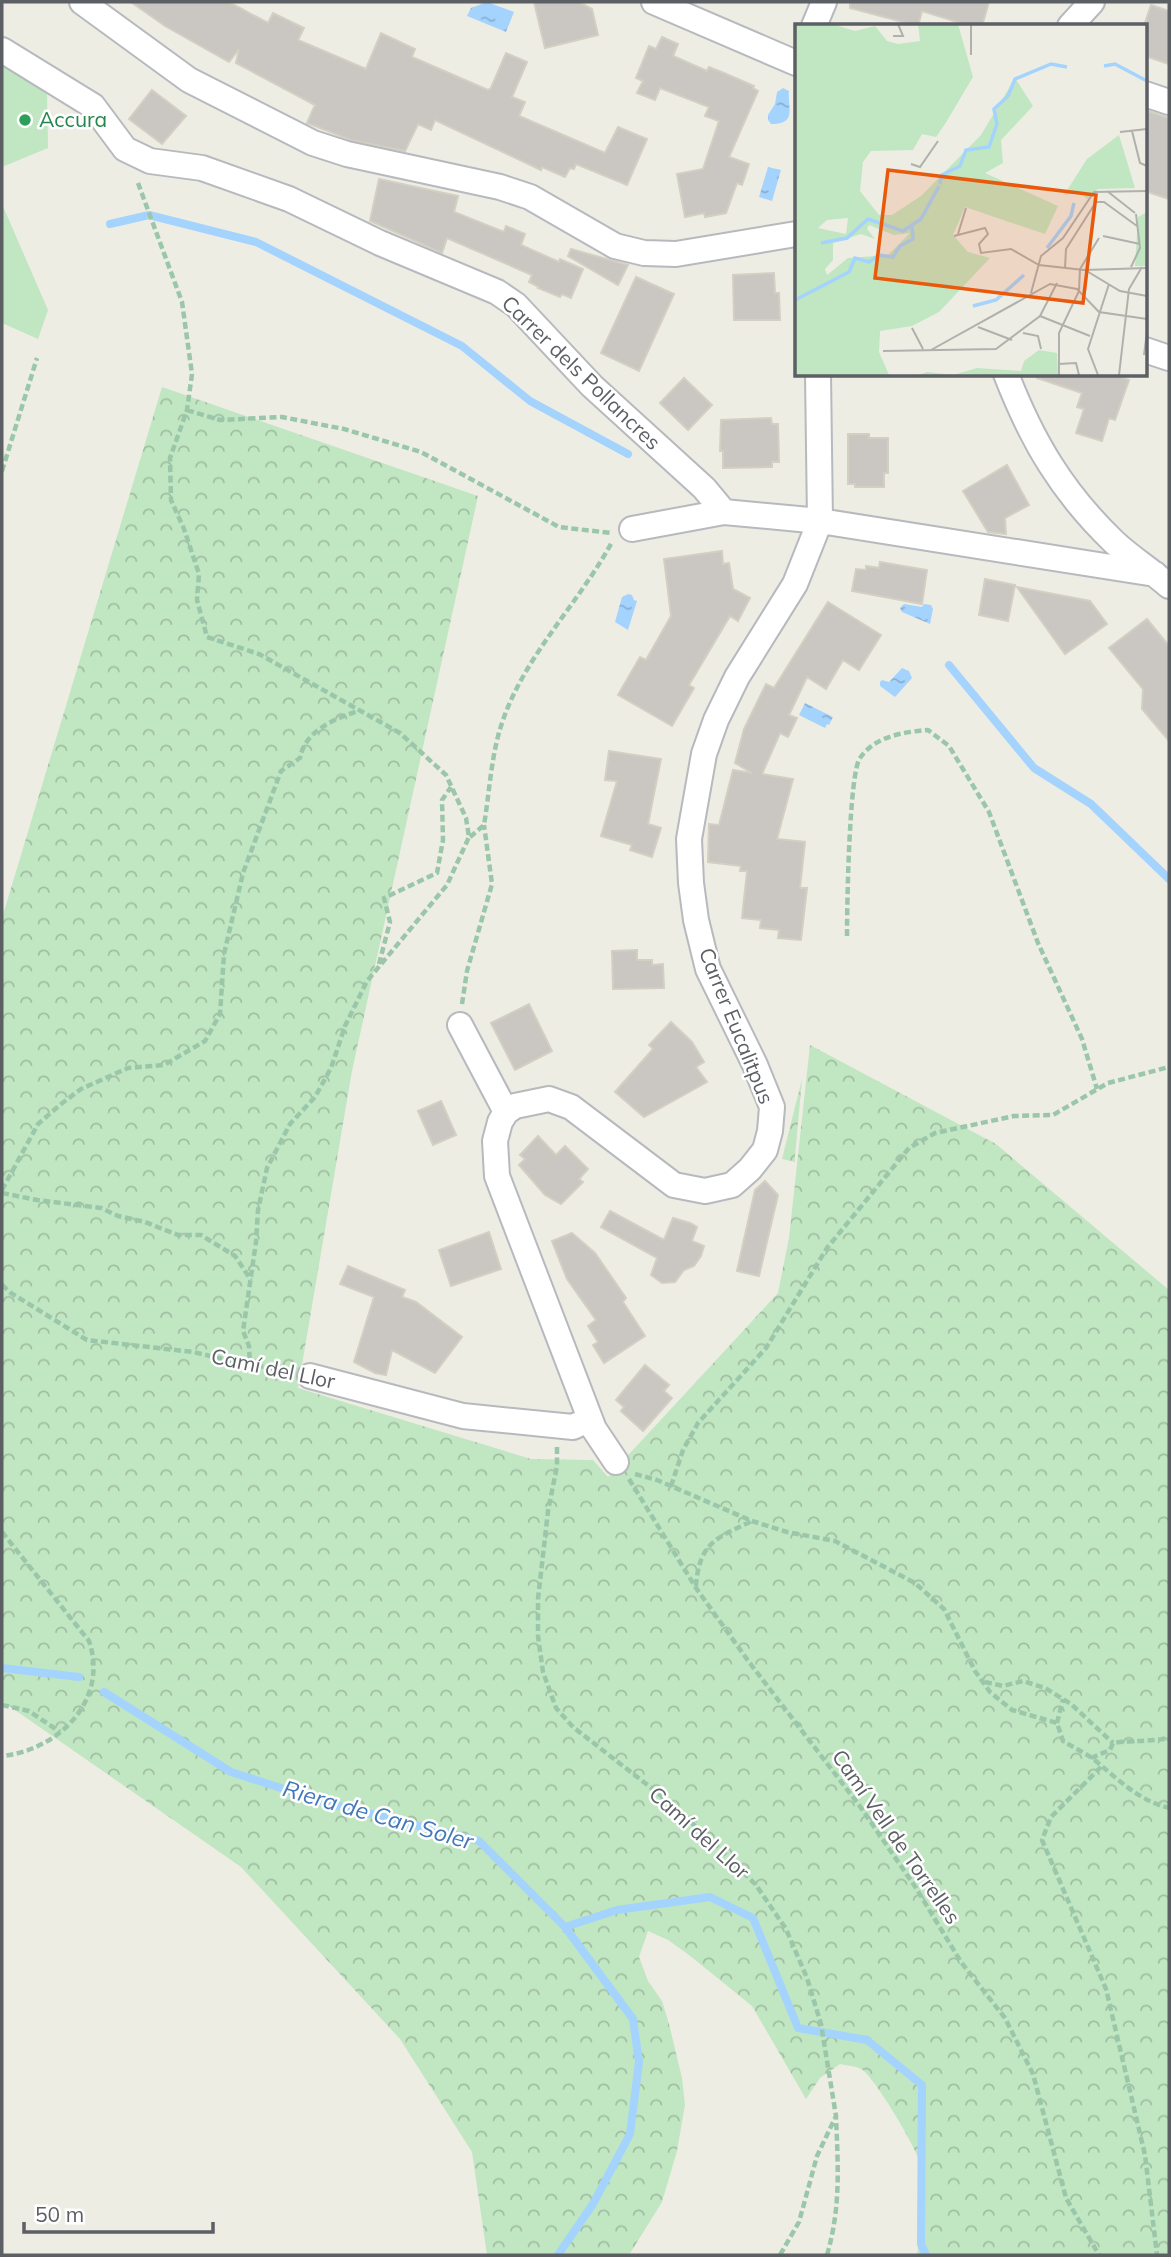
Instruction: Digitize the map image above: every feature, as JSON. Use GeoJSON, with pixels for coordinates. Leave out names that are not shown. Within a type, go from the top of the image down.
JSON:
{"type":"FeatureCollection","features":[{"type":"Feature","properties":{"kind":"street"},"geometry":{"type":"LineString","coordinates":[[82,2],[189,80],[289,132],[348,154],[500,187],[530,197],[615,246],[644,253],[676,254],[795,234]]}},
{"type":"Feature","properties":{"kind":"street"},"geometry":{"type":"LineString","coordinates":[[654,2],[795,63]]}},
{"type":"Feature","properties":{"kind":"street"},"geometry":{"type":"LineString","coordinates":[[806,2],[812,24]]}},
{"type":"Feature","properties":{"kind":"street"},"geometry":{"type":"LineString","coordinates":[[813,24],[824,2]]}},
{"type":"Feature","properties":{"kind":"street"},"geometry":{"type":"LineString","coordinates":[[1072,24],[1092,2]]}},
{"type":"Feature","properties":{"kind":"street"},"geometry":{"type":"LineString","coordinates":[[2,50],[93,107],[125,149]]}},
{"type":"Feature","properties":{"kind":"street"},"geometry":{"type":"LineString","coordinates":[[1146,94],[1169,102]]}},
{"type":"Feature","properties":{"kind":"street","name":"Carrer dels Pollancres"},"geometry":{"type":"LineString","coordinates":[[125,149],[150,161],[202,168],[289,199],[380,243],[496,292],[516,305],[592,386],[704,488],[724,512]]}},
{"type":"Feature","properties":{"kind":"street"},"geometry":{"type":"LineString","coordinates":[[1146,350],[1169,358]]}},
{"type":"Feature","properties":{"kind":"street","name":"Carrer Eucalitpus"},"geometry":{"type":"LineString","coordinates":[[506,1112],[515,1106],[549,1099],[571,1107],[674,1185],[705,1191],[732,1185],[750,1169],[765,1150],[772,1107],[755,1065],[708,969],[696,920],[689,839],[704,754],[716,720],[737,677],[795,584],[820,521],[817,376]]}},
{"type":"Feature","properties":{"kind":"street"},"geometry":{"type":"LineString","coordinates":[[1007,376],[1028,428],[1060,481],[1115,542],[1162,580]]}},
{"type":"Feature","properties":{"kind":"street"},"geometry":{"type":"LineString","coordinates":[[632,529],[724,512],[820,521],[1162,580]]}},
{"type":"Feature","properties":{"kind":"street"},"geometry":{"type":"LineString","coordinates":[[460,1025],[506,1112],[495,1141],[497,1176],[590,1419],[620,1467]]}},
{"type":"Feature","properties":{"kind":"street","name":"Camí del Llor"},"geometry":{"type":"LineString","coordinates":[[310,1376],[463,1416],[573,1427],[590,1419]]}},
{"type":"Feature","properties":{"kind":"path"},"geometry":{"type":"LineString","coordinates":[[125,149],[182,302],[192,374],[187,410],[170,458],[171,500],[199,574],[197,600],[207,637],[259,654],[400,733],[446,775],[466,818],[470,837]]}},
{"type":"Feature","properties":{"kind":"path"},"geometry":{"type":"LineString","coordinates":[[2,471],[37,358]]}},
{"type":"Feature","properties":{"kind":"path"},"geometry":{"type":"LineString","coordinates":[[187,410],[220,420],[282,417],[344,429],[421,452],[559,527],[616,533],[583,590],[525,674],[503,718],[492,758],[491,788],[484,825],[492,884],[467,971],[460,1025]]}},
{"type":"Feature","properties":{"kind":"path"},"geometry":{"type":"LineString","coordinates":[[251,1280],[235,1256],[201,1235],[178,1236],[101,1208],[37,1200],[2,1191],[38,1124],[81,1089],[128,1068],[164,1065],[205,1041],[220,1014],[224,954],[243,873],[281,771],[300,758],[302,747],[313,735],[334,719],[359,711]]}},
{"type":"Feature","properties":{"kind":"path"},"geometry":{"type":"LineString","coordinates":[[847,936],[852,818],[859,758],[881,740],[904,732],[928,730],[949,746],[989,812],[1038,943],[1082,1039],[1097,1089]]}},
{"type":"Feature","properties":{"kind":"path"},"geometry":{"type":"LineString","coordinates":[[377,968],[390,922],[384,898],[437,873],[443,840],[442,800],[451,786]]}},
{"type":"Feature","properties":{"kind":"path"},"geometry":{"type":"LineString","coordinates":[[250,1365],[249,1346],[243,1331],[258,1210],[267,1168],[290,1124],[315,1097],[331,1068],[345,1026],[367,981],[447,885],[470,837],[484,825]]}},
{"type":"Feature","properties":{"kind":"path"},"geometry":{"type":"LineString","coordinates":[[671,1486],[683,1450],[698,1423],[766,1348],[827,1248],[909,1148],[935,1133],[1014,1116],[1053,1115],[1108,1083],[1169,1067]]}},
{"type":"Feature","properties":{"kind":"path","name":"Camí del Llor"},"geometry":{"type":"LineString","coordinates":[[2,1285],[87,1340],[193,1352],[250,1365],[299,1371],[310,1376]]}},
{"type":"Feature","properties":{"kind":"path","name":"Camí del Llor"},"geometry":{"type":"LineString","coordinates":[[557,1425],[557,1466],[538,1599],[544,1672],[556,1708],[573,1727],[659,1794],[710,1839],[756,1885],[786,1929],[807,1978],[821,2024],[836,2116],[839,2181],[836,2225],[827,2255]]}},
{"type":"Feature","properties":{"kind":"path"},"geometry":{"type":"LineString","coordinates":[[620,1467],[752,1521],[787,1532],[835,1541],[915,1583],[944,1609],[975,1671],[990,1692],[1012,1710],[1057,1723]]}},
{"type":"Feature","properties":{"kind":"path","name":"Camí Vell de Torrelles"},"geometry":{"type":"LineString","coordinates":[[620,1467],[696,1588],[859,1805],[916,1888],[961,1962],[1005,2018],[1033,2074],[1066,2197],[1099,2255]]}},
{"type":"Feature","properties":{"kind":"path"},"geometry":{"type":"LineString","coordinates":[[696,1588],[700,1558],[708,1548],[721,1536],[752,1521]]}},
{"type":"Feature","properties":{"kind":"path"},"geometry":{"type":"LineString","coordinates":[[2,1532],[89,1641],[94,1657],[94,1681],[81,1712],[60,1732],[38,1747],[19,1754],[2,1756]]}},
{"type":"Feature","properties":{"kind":"path"},"geometry":{"type":"LineString","coordinates":[[983,1682],[1003,1686],[1023,1681],[1045,1688],[1063,1699],[1113,1743]]}},
{"type":"Feature","properties":{"kind":"path"},"geometry":{"type":"LineString","coordinates":[[1063,1699],[1057,1723],[1063,1741],[1091,1758],[1116,1780],[1153,1804],[1169,1808]]}},
{"type":"Feature","properties":{"kind":"path"},"geometry":{"type":"LineString","coordinates":[[2,1705],[29,1712],[60,1732]]}},
{"type":"Feature","properties":{"kind":"path"},"geometry":{"type":"LineString","coordinates":[[1113,1743],[1169,1738]]}},
{"type":"Feature","properties":{"kind":"path"},"geometry":{"type":"LineString","coordinates":[[1091,1758],[1110,1750],[1113,1743]]}},
{"type":"Feature","properties":{"kind":"path"},"geometry":{"type":"LineString","coordinates":[[1101,1767],[1051,1817],[1042,1840],[1106,1989],[1145,2155],[1157,2255]]}},
{"type":"Feature","properties":{"kind":"path"},"geometry":{"type":"LineString","coordinates":[[780,2255],[799,2222],[817,2156],[836,2116]]}},
{"type":"Feature","properties":{"kind":"green space","name":"Accura"},"geometry":{"type":"Polygon","coordinates":[[[2,64],[47,93],[48,148],[2,167],[2,64]]]}},
{"type":"Feature","properties":{"kind":"green space"},"geometry":{"type":"Polygon","coordinates":[[[2,204],[48,310],[38,339],[2,323],[2,204]]]}},
{"type":"Feature","properties":{"kind":"green space"},"geometry":{"type":"Polygon","coordinates":[[[162,387],[478,496],[352,1071],[298,1388],[531,1459],[593,1460],[608,1477],[778,1293],[789,1238],[810,1045],[996,1144],[1169,1290],[1169,2255],[917,2255],[924,2202],[922,2169],[906,2134],[871,2079],[860,2068],[840,2064],[820,2078],[806,2099],[752,2006],[689,1955],[668,1940],[648,1931],[639,1957],[648,1981],[662,2001],[682,2078],[685,2105],[677,2151],[662,2202],[629,2255],[487,2255],[472,2152],[400,2039],[241,1867],[2,1701],[2,918],[162,387]]]}},
{"type":"Feature","properties":{"kind":"green space"},"geometry":{"type":"Polygon","coordinates":[[[802,1079],[795,1157],[795,1162],[782,1159],[802,1079]]]}},
{"type":"Feature","properties":{"kind":"water"},"geometry":{"type":"Polygon","coordinates":[[[487,2],[514,12],[506,32],[467,16],[471,8],[487,2]]]}},
{"type":"Feature","properties":{"kind":"water"},"geometry":{"type":"Polygon","coordinates":[[[783,88],[789,91],[788,118],[771,124],[768,115],[775,104],[777,92],[783,88]]]}},
{"type":"Feature","properties":{"kind":"water"},"geometry":{"type":"Polygon","coordinates":[[[768,167],[781,170],[772,201],[759,197],[768,167]]]}},
{"type":"Feature","properties":{"kind":"water"},"geometry":{"type":"Polygon","coordinates":[[[628,594],[637,601],[628,630],[615,622],[622,597],[628,594]]]}},
{"type":"Feature","properties":{"kind":"water"},"geometry":{"type":"Polygon","coordinates":[[[904,604],[922,607],[924,604],[931,605],[933,609],[930,624],[902,612],[900,608],[904,604]]]}},
{"type":"Feature","properties":{"kind":"water"},"geometry":{"type":"Polygon","coordinates":[[[902,668],[909,671],[912,678],[895,697],[880,686],[880,682],[889,682],[902,668]]]}},
{"type":"Feature","properties":{"kind":"water"},"geometry":{"type":"Polygon","coordinates":[[[805,703],[833,717],[829,725],[825,728],[799,715],[805,703]]]}},
{"type":"Feature","properties":{"kind":"building"},"geometry":{"type":"Polygon","coordinates":[[[131,2],[229,2],[268,23],[273,13],[304,28],[298,40],[366,69],[381,33],[415,49],[412,57],[488,90],[506,53],[527,62],[512,97],[525,102],[519,116],[605,153],[618,127],[647,139],[627,185],[576,164],[565,177],[542,167],[541,170],[435,120],[431,130],[418,124],[405,151],[351,140],[307,123],[315,105],[236,63],[239,49],[229,62],[165,26],[131,2]]]}},
{"type":"Feature","properties":{"kind":"building"},"geometry":{"type":"Polygon","coordinates":[[[534,2],[579,2],[592,9],[598,35],[545,48],[534,2]]]}},
{"type":"Feature","properties":{"kind":"building"},"geometry":{"type":"Polygon","coordinates":[[[850,2],[989,2],[983,24],[964,24],[922,11],[919,24],[910,24],[850,8],[850,2]]]}},
{"type":"Feature","properties":{"kind":"building"},"geometry":{"type":"Polygon","coordinates":[[[1151,5],[1169,11],[1169,64],[1146,56],[1145,23],[1151,5]]]}},
{"type":"Feature","properties":{"kind":"building"},"geometry":{"type":"Polygon","coordinates":[[[662,37],[678,44],[673,56],[707,71],[709,67],[724,73],[754,86],[758,91],[729,157],[749,164],[742,185],[737,183],[726,213],[705,217],[704,213],[685,217],[677,174],[703,169],[719,121],[705,116],[709,107],[660,88],[655,100],[637,93],[643,81],[636,78],[649,46],[656,49],[662,37]]]}},
{"type":"Feature","properties":{"kind":"building"},"geometry":{"type":"Polygon","coordinates":[[[152,90],[186,116],[162,144],[129,119],[152,90]]]}},
{"type":"Feature","properties":{"kind":"building"},"geometry":{"type":"Polygon","coordinates":[[[1146,110],[1169,118],[1169,199],[1146,191],[1146,110]]]}},
{"type":"Feature","properties":{"kind":"building"},"geometry":{"type":"Polygon","coordinates":[[[379,179],[458,196],[454,212],[504,232],[506,226],[525,234],[521,245],[559,262],[560,259],[583,269],[571,298],[562,294],[560,297],[538,288],[529,282],[532,275],[447,238],[442,253],[370,221],[379,179]]]}},
{"type":"Feature","properties":{"kind":"building"},"geometry":{"type":"Polygon","coordinates":[[[571,249],[628,265],[618,285],[568,256],[571,249]]]}},
{"type":"Feature","properties":{"kind":"building"},"geometry":{"type":"Polygon","coordinates":[[[774,273],[775,293],[779,293],[780,320],[734,320],[733,275],[774,273]]]}},
{"type":"Feature","properties":{"kind":"building"},"geometry":{"type":"Polygon","coordinates":[[[636,277],[674,294],[639,371],[601,353],[636,277]]]}},
{"type":"Feature","properties":{"kind":"building"},"geometry":{"type":"Polygon","coordinates":[[[1119,376],[1129,380],[1115,420],[1109,418],[1102,441],[1076,433],[1084,409],[1077,407],[1082,393],[1037,378],[1119,376]]]}},
{"type":"Feature","properties":{"kind":"building"},"geometry":{"type":"Polygon","coordinates":[[[684,378],[712,405],[688,430],[660,403],[684,378]]]}},
{"type":"Feature","properties":{"kind":"building"},"geometry":{"type":"Polygon","coordinates":[[[771,418],[772,424],[778,424],[779,462],[772,462],[772,467],[723,468],[723,451],[720,451],[721,420],[771,418]]]}},
{"type":"Feature","properties":{"kind":"building"},"geometry":{"type":"Polygon","coordinates":[[[848,434],[888,438],[888,473],[884,473],[884,487],[855,487],[855,484],[848,484],[848,434]]]}},
{"type":"Feature","properties":{"kind":"building"},"geometry":{"type":"Polygon","coordinates":[[[1007,465],[1029,505],[1005,518],[1006,534],[988,532],[963,491],[1007,465]]]}},
{"type":"Feature","properties":{"kind":"building"},"geometry":{"type":"Polygon","coordinates":[[[722,551],[723,564],[729,563],[733,589],[750,598],[738,621],[730,616],[689,685],[694,688],[672,726],[618,695],[640,657],[646,660],[671,616],[664,559],[722,551]]]}},
{"type":"Feature","properties":{"kind":"building"},"geometry":{"type":"Polygon","coordinates":[[[880,562],[927,570],[922,604],[852,591],[856,569],[866,570],[866,566],[879,568],[880,562]]]}},
{"type":"Feature","properties":{"kind":"building"},"geometry":{"type":"Polygon","coordinates":[[[985,579],[1015,585],[1008,621],[979,615],[985,579]]]}},
{"type":"Feature","properties":{"kind":"building"},"geometry":{"type":"Polygon","coordinates":[[[1017,587],[1090,601],[1107,624],[1065,654],[1017,587]]]}},
{"type":"Feature","properties":{"kind":"building"},"geometry":{"type":"Polygon","coordinates":[[[828,602],[881,635],[859,670],[843,660],[826,689],[807,677],[789,715],[797,718],[788,737],[780,733],[762,774],[793,779],[777,839],[805,842],[800,888],[807,888],[801,940],[778,938],[779,930],[760,928],[761,920],[742,918],[747,871],[740,871],[741,866],[708,862],[709,824],[719,825],[733,770],[752,773],[735,763],[744,729],[766,684],[774,688],[828,602]]]}},
{"type":"Feature","properties":{"kind":"building"},"geometry":{"type":"Polygon","coordinates":[[[1147,619],[1169,646],[1169,741],[1142,709],[1143,689],[1109,648],[1147,619]]]}},
{"type":"Feature","properties":{"kind":"building"},"geometry":{"type":"Polygon","coordinates":[[[609,751],[661,759],[648,824],[661,828],[652,857],[630,850],[632,845],[601,836],[617,781],[605,780],[609,751]]]}},
{"type":"Feature","properties":{"kind":"building"},"geometry":{"type":"Polygon","coordinates":[[[637,950],[637,960],[652,960],[652,965],[663,964],[664,988],[613,989],[612,951],[637,950]]]}},
{"type":"Feature","properties":{"kind":"building"},"geometry":{"type":"Polygon","coordinates":[[[529,1004],[552,1051],[515,1070],[491,1023],[529,1004]]]}},
{"type":"Feature","properties":{"kind":"building"},"geometry":{"type":"Polygon","coordinates":[[[671,1022],[692,1042],[704,1062],[696,1067],[707,1082],[644,1117],[615,1092],[653,1049],[649,1045],[671,1022]]]}},
{"type":"Feature","properties":{"kind":"building"},"geometry":{"type":"Polygon","coordinates":[[[441,1101],[456,1135],[433,1145],[418,1111],[441,1101]]]}},
{"type":"Feature","properties":{"kind":"building"},"geometry":{"type":"Polygon","coordinates":[[[538,1136],[556,1155],[565,1146],[588,1169],[579,1179],[583,1182],[561,1204],[545,1195],[519,1165],[525,1159],[520,1155],[538,1136]]]}},
{"type":"Feature","properties":{"kind":"building"},"geometry":{"type":"Polygon","coordinates":[[[765,1181],[778,1195],[759,1276],[737,1271],[755,1190],[765,1181]]]}},
{"type":"Feature","properties":{"kind":"building"},"geometry":{"type":"Polygon","coordinates":[[[610,1211],[664,1240],[673,1218],[690,1223],[697,1227],[692,1241],[704,1246],[701,1256],[694,1266],[684,1270],[675,1282],[662,1283],[651,1275],[657,1258],[601,1227],[610,1211]]]}},
{"type":"Feature","properties":{"kind":"building"},"geometry":{"type":"Polygon","coordinates":[[[489,1232],[501,1269],[451,1286],[439,1250],[489,1232]]]}},
{"type":"Feature","properties":{"kind":"building"},"geometry":{"type":"Polygon","coordinates":[[[572,1233],[595,1253],[626,1298],[623,1302],[645,1336],[604,1363],[593,1345],[598,1342],[588,1326],[596,1320],[567,1279],[552,1241],[572,1233]]]}},
{"type":"Feature","properties":{"kind":"building"},"geometry":{"type":"Polygon","coordinates":[[[348,1266],[405,1290],[402,1297],[416,1302],[462,1337],[435,1373],[392,1350],[386,1375],[375,1373],[354,1362],[374,1297],[340,1284],[348,1266]]]}},
{"type":"Feature","properties":{"kind":"building"},"geometry":{"type":"Polygon","coordinates":[[[645,1365],[669,1385],[664,1391],[672,1398],[643,1431],[621,1411],[624,1407],[616,1400],[645,1365]]]}},
{"type":"Feature","properties":{"kind":"waterway"},"geometry":{"type":"LineString","coordinates":[[110,224],[149,215],[256,242],[462,346],[530,401],[628,454]]}},
{"type":"Feature","properties":{"kind":"waterway"},"geometry":{"type":"LineString","coordinates":[[949,665],[1034,768],[1091,804],[1169,879]]}},
{"type":"Feature","properties":{"kind":"waterway","name":"Riera de Can Soler"},"geometry":{"type":"LineString","coordinates":[[2,1668],[79,1677]]}},
{"type":"Feature","properties":{"kind":"waterway","name":"Riera de Can Soler"},"geometry":{"type":"LineString","coordinates":[[104,1692],[231,1772],[331,1804],[479,1841],[565,1927],[633,2019],[639,2062],[630,2134],[593,2204],[558,2255]]}},
{"type":"Feature","properties":{"kind":"waterway"},"geometry":{"type":"LineString","coordinates":[[565,1927],[617,1910],[710,1897],[753,1918],[798,2028],[867,2040],[922,2085],[921,2244],[926,2255]]}},
{"type":"Feature","properties":{"kind":"place","name":"Accura"},"geometry":{"type":"Point","coordinates":[25,120]}}]}
